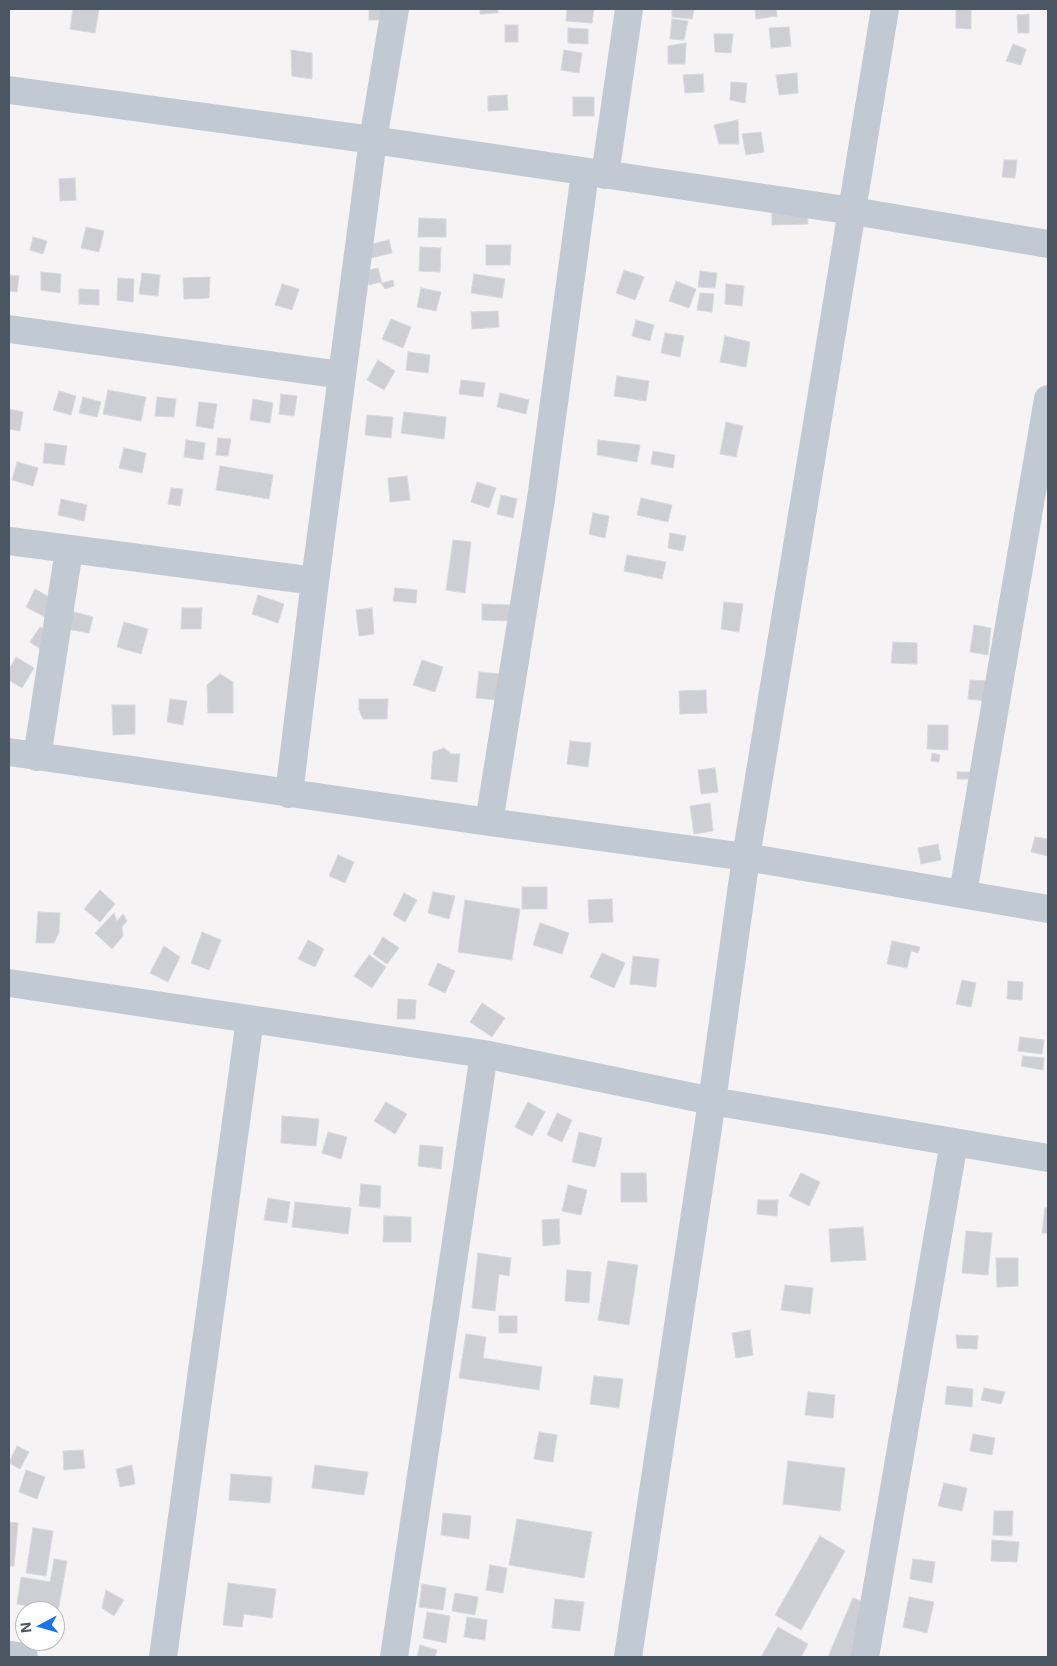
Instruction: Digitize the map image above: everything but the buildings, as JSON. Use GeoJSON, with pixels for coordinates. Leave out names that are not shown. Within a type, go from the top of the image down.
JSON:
{"type":"FeatureCollection","features":[{"type":"Feature","properties":{"kind":"street"},"geometry":{"type":"LineString","coordinates":[[289,794],[314,581],[373,140],[395,9]]}},
{"type":"Feature","properties":{"kind":"street"},"geometry":{"type":"LineString","coordinates":[[489,822],[595,174],[629,9]]}},
{"type":"Feature","properties":{"kind":"street"},"geometry":{"type":"LineString","coordinates":[[628,1657],[712,1101],[746,857],[885,9]]}},
{"type":"Feature","properties":{"kind":"street"},"geometry":{"type":"LineString","coordinates":[[9,90],[373,140],[853,211],[1048,244]]}},
{"type":"Feature","properties":{"kind":"street"},"geometry":{"type":"LineString","coordinates":[[9,329],[342,375]]}},
{"type":"Feature","properties":{"kind":"street"},"geometry":{"type":"LineString","coordinates":[[963,893],[1048,398]]}},
{"type":"Feature","properties":{"kind":"street"},"geometry":{"type":"LineString","coordinates":[[9,542],[314,581]]}},
{"type":"Feature","properties":{"kind":"street"},"geometry":{"type":"LineString","coordinates":[[37,757],[69,550]]}},
{"type":"Feature","properties":{"kind":"street"},"geometry":{"type":"LineString","coordinates":[[9,752],[289,794],[746,857],[1048,909]]}},
{"type":"Feature","properties":{"kind":"street"},"geometry":{"type":"LineString","coordinates":[[9,983],[484,1054],[712,1101],[1048,1158]]}},
{"type":"Feature","properties":{"kind":"street"},"geometry":{"type":"LineString","coordinates":[[163,1657],[250,1019]]}},
{"type":"Feature","properties":{"kind":"street"},"geometry":{"type":"LineString","coordinates":[[394,1657],[484,1054]]}},
{"type":"Feature","properties":{"kind":"street"},"geometry":{"type":"LineString","coordinates":[[865,1657],[954,1142]]}},
{"type":"Feature","properties":{"kind":"street"},"geometry":{"type":"LineString","coordinates":[[9,1655],[24,1657]]}}]}
